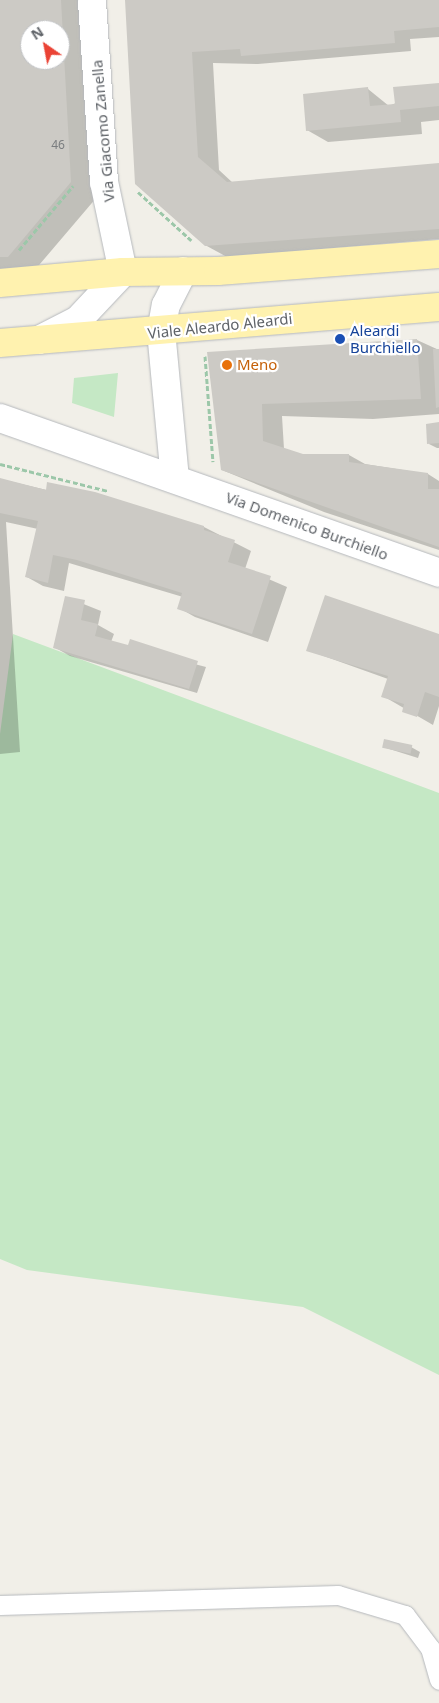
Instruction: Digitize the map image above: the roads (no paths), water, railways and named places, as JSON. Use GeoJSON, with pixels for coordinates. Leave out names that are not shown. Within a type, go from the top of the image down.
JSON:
{"type":"FeatureCollection","features":[{"type":"Feature","properties":{"kind":"main road"},"geometry":{"type":"LineString","coordinates":[[0,283],[123,272],[183,271],[439,254]]}},
{"type":"Feature","properties":{"kind":"main road","name":"Viale Aleardo Aleardi"},"geometry":{"type":"LineString","coordinates":[[0,343],[161,332],[439,307]]}},
{"type":"Feature","properties":{"kind":"street","name":"Via Giacomo Zanella"},"geometry":{"type":"LineString","coordinates":[[92,0],[104,182],[123,272]]}},
{"type":"Feature","properties":{"kind":"street"},"geometry":{"type":"LineString","coordinates":[[175,479],[161,332],[166,305],[183,271]]}},
{"type":"Feature","properties":{"kind":"street"},"geometry":{"type":"LineString","coordinates":[[39,340],[78,320],[123,272]]}},
{"type":"Feature","properties":{"kind":"street","name":"Via Domenico Burchiello"},"geometry":{"type":"LineString","coordinates":[[0,418],[439,573]]}},
{"type":"Feature","properties":{"kind":"lane"},"geometry":{"type":"LineString","coordinates":[[0,1605],[338,1595],[405,1616],[430,1648],[439,1680]]}},
{"type":"Feature","properties":{"kind":"place","name":"Aleardi Burchiello"},"geometry":{"type":"Point","coordinates":[340,339]}},
{"type":"Feature","properties":{"kind":"place","name":"Meno"},"geometry":{"type":"Point","coordinates":[227,365]}}]}
